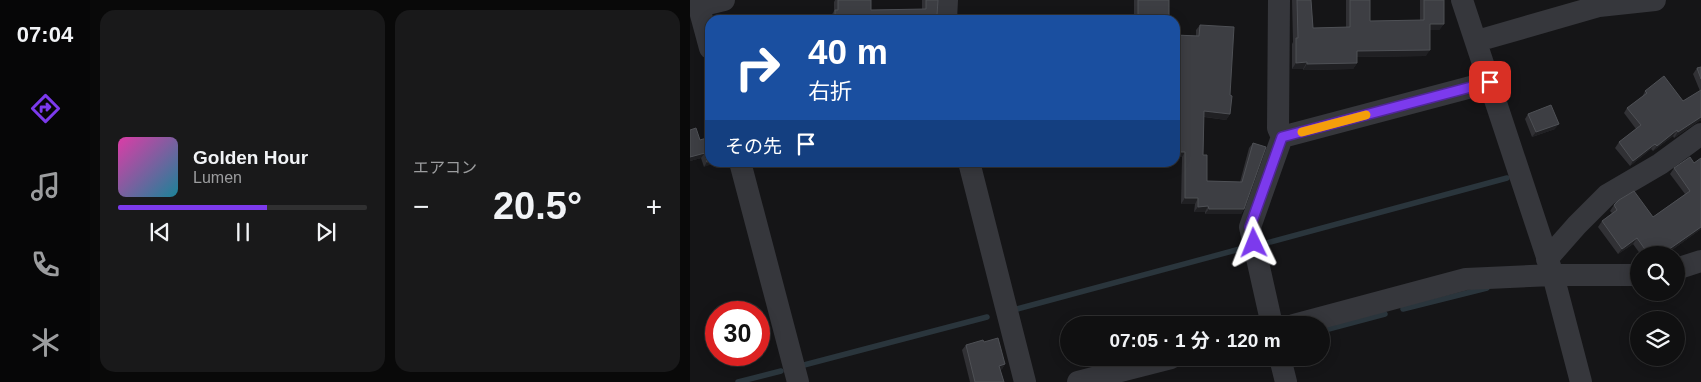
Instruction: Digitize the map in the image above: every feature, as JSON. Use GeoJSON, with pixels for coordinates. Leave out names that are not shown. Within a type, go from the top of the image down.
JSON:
{"type":"FeatureCollection","features":[{"type":"Feature","properties":{"kind":"street"},"geometry":{"type":"LineString","coordinates":[[705,29],[698,3],[724,0]]}},
{"type":"Feature","properties":{"kind":"street"},"geometry":{"type":"LineString","coordinates":[[946,15],[947,0]]}},
{"type":"Feature","properties":{"kind":"street"},"geometry":{"type":"LineString","coordinates":[[1270,316],[1250,227],[1282,137],[1278,128],[1279,0]]}},
{"type":"Feature","properties":{"kind":"street"},"geometry":{"type":"LineString","coordinates":[[1462,0],[1550,267],[1581,382]]}},
{"type":"Feature","properties":{"kind":"street"},"geometry":{"type":"LineString","coordinates":[[1476,41],[1598,6],[1654,0]]}},
{"type":"Feature","properties":{"kind":"street"},"geometry":{"type":"LineString","coordinates":[[1282,137],[1490,82]]}},
{"type":"Feature","properties":{"kind":"street"},"geometry":{"type":"LineString","coordinates":[[1550,267],[1607,195],[1660,164],[1701,134]]}},
{"type":"Feature","properties":{"kind":"street"},"geometry":{"type":"LineString","coordinates":[[741,167],[798,382]]}},
{"type":"Feature","properties":{"kind":"street"},"geometry":{"type":"LineString","coordinates":[[970,167],[1025,382]]}},
{"type":"Feature","properties":{"kind":"street"},"geometry":{"type":"LineString","coordinates":[[1685,266],[1701,261]]}},
{"type":"Feature","properties":{"kind":"street"},"geometry":{"type":"LineString","coordinates":[[1328,316],[1466,279],[1550,267],[1630,274]]}},
{"type":"Feature","properties":{"kind":"street"},"geometry":{"type":"LineString","coordinates":[[1078,382],[1140,366]]}},
{"type":"Feature","properties":{"kind":"street"},"geometry":{"type":"LineString","coordinates":[[1282,366],[1286,382]]}},
{"type":"Feature","properties":{"kind":"building"},"geometry":{"type":"Polygon","coordinates":[[[838,0],[871,0],[871,10],[926,9],[926,0],[938,0],[937,15],[835,15],[835,10],[838,10],[838,0]]]}},
{"type":"Feature","properties":{"kind":"building"},"geometry":{"type":"Polygon","coordinates":[[[1138,0],[1169,0],[1169,15],[1138,15],[1138,0]]]}},
{"type":"Feature","properties":{"kind":"building"},"geometry":{"type":"Polygon","coordinates":[[[1297,0],[1311,0],[1313,28],[1350,27],[1350,0],[1370,0],[1370,21],[1424,20],[1424,0],[1444,0],[1444,24],[1430,24],[1430,50],[1357,51],[1357,63],[1296,63],[1296,38],[1298,38],[1297,0]]]}},
{"type":"Feature","properties":{"kind":"building"},"geometry":{"type":"Polygon","coordinates":[[[1200,25],[1234,27],[1230,114],[1204,111],[1203,155],[1207,155],[1207,181],[1242,182],[1253,143],[1266,147],[1244,209],[1209,209],[1208,206],[1198,207],[1198,198],[1185,198],[1185,152],[1180,152],[1180,35],[1199,36],[1200,25]]]}},
{"type":"Feature","properties":{"kind":"building"},"geometry":{"type":"Polygon","coordinates":[[[1701,67],[1701,79],[1697,68],[1701,67]]]}},
{"type":"Feature","properties":{"kind":"building"},"geometry":{"type":"Polygon","coordinates":[[[1664,76],[1683,101],[1701,90],[1701,117],[1678,132],[1677,130],[1657,146],[1655,144],[1633,161],[1619,142],[1641,125],[1627,108],[1647,93],[1645,91],[1664,76]]]}},
{"type":"Feature","properties":{"kind":"building"},"geometry":{"type":"Polygon","coordinates":[[[1551,105],[1559,124],[1536,132],[1528,114],[1551,105]]]}},
{"type":"Feature","properties":{"kind":"building"},"geometry":{"type":"Polygon","coordinates":[[[696,128],[700,140],[705,138],[705,153],[690,157],[690,130],[696,128]]]}},
{"type":"Feature","properties":{"kind":"building"},"geometry":{"type":"Polygon","coordinates":[[[1690,157],[1694,163],[1701,158],[1701,227],[1674,246],[1643,246],[1637,238],[1622,249],[1602,221],[1617,210],[1614,205],[1619,200],[1634,191],[1653,217],[1690,191],[1674,168],[1690,157]]]}},
{"type":"Feature","properties":{"kind":"building"},"geometry":{"type":"Polygon","coordinates":[[[998,338],[1005,364],[999,366],[1004,382],[975,382],[966,345],[998,338]]]}},
{"type":"Feature","properties":{"kind":"waterway"},"geometry":{"type":"LineString","coordinates":[[1259,245],[1507,178]]}},
{"type":"Feature","properties":{"kind":"waterway"},"geometry":{"type":"LineString","coordinates":[[1017,309],[1240,249]]}},
{"type":"Feature","properties":{"kind":"waterway"},"geometry":{"type":"LineString","coordinates":[[1403,309],[1487,288]]}},
{"type":"Feature","properties":{"kind":"waterway"},"geometry":{"type":"LineString","coordinates":[[1330,329],[1385,314]]}},
{"type":"Feature","properties":{"kind":"waterway"},"geometry":{"type":"LineString","coordinates":[[804,365],[987,317]]}},
{"type":"Feature","properties":{"kind":"waterway"},"geometry":{"type":"LineString","coordinates":[[738,382],[781,371]]}},
{"type":"Feature","properties":{"kind":"slow traffic"},"geometry":{"type":"LineString","coordinates":[[1302,132],[1366,115]]}},
{"type":"Feature","properties":{"kind":"route"},"geometry":{"type":"LineString","coordinates":[[1254,243],[1250,227],[1282,137],[1490,82]]}}]}
